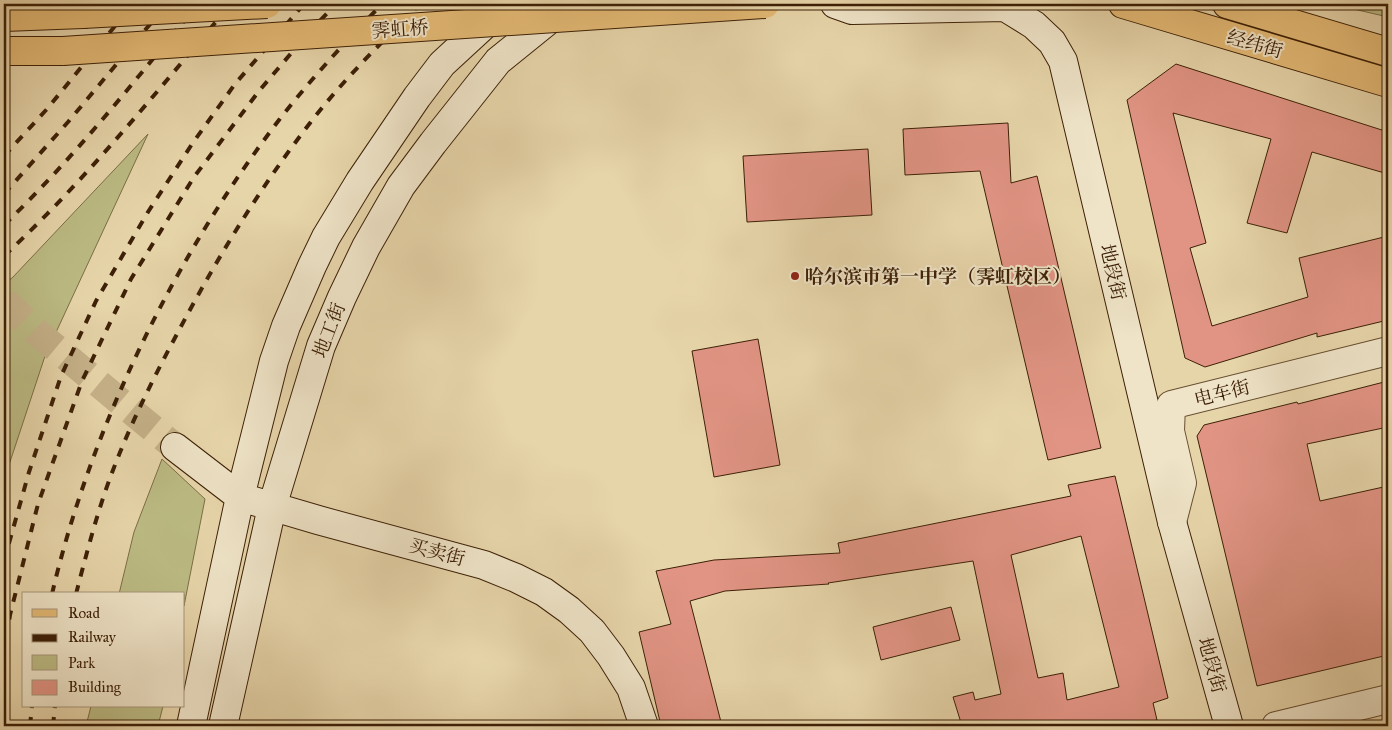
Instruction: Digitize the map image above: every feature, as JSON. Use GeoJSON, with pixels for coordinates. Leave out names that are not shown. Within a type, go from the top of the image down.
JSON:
{"type":"FeatureCollection","features":[{"type":"Feature","properties":{"kind":"main road"},"geometry":{"type":"LineString","coordinates":[[11,4],[25,9],[70,15]]}},
{"type":"Feature","properties":{"kind":"main road"},"geometry":{"type":"LineString","coordinates":[[4,17],[267,4]]}},
{"type":"Feature","properties":{"kind":"main road"},"geometry":{"type":"LineString","coordinates":[[191,726],[240,497],[274,361],[286,326],[326,237],[360,181],[417,97],[442,64],[507,4]]}},
{"type":"Feature","properties":{"kind":"main road","name":"地工街"},"geometry":{"type":"LineString","coordinates":[[223,726],[272,507],[321,346],[366,247],[397,194],[479,83],[498,61],[569,4]]}},
{"type":"Feature","properties":{"kind":"main road","name":"霁虹桥"},"geometry":{"type":"LineString","coordinates":[[4,51],[64,51],[766,4]]}},
{"type":"Feature","properties":{"kind":"main road","name":"地段街"},"geometry":{"type":"LineString","coordinates":[[835,4],[852,10],[1005,7],[1034,25],[1052,42],[1063,61],[1172,522],[1229,726]]}},
{"type":"Feature","properties":{"kind":"main road","name":"经纬街"},"geometry":{"type":"LineString","coordinates":[[1123,4],[1388,83]]}},
{"type":"Feature","properties":{"kind":"main road","name":"经纬街"},"geometry":{"type":"LineString","coordinates":[[1227,4],[1388,52]]}},
{"type":"Feature","properties":{"kind":"main road","name":"电车街"},"geometry":{"type":"LineString","coordinates":[[1172,522],[1182,483],[1170,431],[1171,405],[1388,351]]}},
{"type":"Feature","properties":{"kind":"main road","name":"买卖街"},"geometry":{"type":"LineString","coordinates":[[175,447],[240,497],[484,565],[544,592],[569,610],[592,631],[611,656],[631,688],[644,726]]}},
{"type":"Feature","properties":{"kind":"main road"},"geometry":{"type":"LineString","coordinates":[[1276,726],[1388,699]]}},
{"type":"Feature","properties":{"kind":"green space"},"geometry":{"type":"Polygon","coordinates":[[[1332,4],[1388,4],[1388,17],[1332,4]]]}},
{"type":"Feature","properties":{"kind":"green space"},"geometry":{"type":"Polygon","coordinates":[[[148,134],[45,356],[4,480],[4,285],[148,134]]]}},
{"type":"Feature","properties":{"kind":"green space"},"geometry":{"type":"Polygon","coordinates":[[[162,459],[205,499],[185,601],[185,592],[119,592],[134,532],[162,459]]]}},
{"type":"Feature","properties":{"kind":"green space"},"geometry":{"type":"Polygon","coordinates":[[[90,708],[162,708],[158,726],[86,726],[90,708]]]}},
{"type":"Feature","properties":{"kind":"building"},"geometry":{"type":"Polygon","coordinates":[[[1176,64],[1388,132],[1388,174],[1312,152],[1287,233],[1247,223],[1271,139],[1173,113],[1206,243],[1190,248],[1212,326],[1308,297],[1299,258],[1388,236],[1388,320],[1317,337],[1317,333],[1205,367],[1185,358],[1127,100],[1176,64]]]}},
{"type":"Feature","properties":{"kind":"building"},"geometry":{"type":"Polygon","coordinates":[[[1008,123],[1011,183],[1037,176],[1101,448],[1048,460],[980,171],[905,175],[903,129],[1008,123]]]}},
{"type":"Feature","properties":{"kind":"building"},"geometry":{"type":"Polygon","coordinates":[[[868,149],[872,215],[747,222],[743,156],[868,149]]]}},
{"type":"Feature","properties":{"kind":"building"},"geometry":{"type":"Polygon","coordinates":[[[758,339],[780,465],[714,477],[692,351],[758,339]]]}},
{"type":"Feature","properties":{"kind":"building"},"geometry":{"type":"Polygon","coordinates":[[[1388,381],[1388,427],[1307,444],[1320,501],[1388,486],[1388,655],[1257,686],[1197,436],[1204,425],[1388,381]]]}},
{"type":"Feature","properties":{"kind":"building"},"geometry":{"type":"Polygon","coordinates":[[[1115,476],[1168,698],[1153,703],[1157,720],[1130,726],[962,726],[953,697],[973,692],[975,700],[1001,694],[973,561],[829,584],[725,591],[690,601],[722,726],[661,726],[639,632],[671,624],[656,571],[714,560],[840,553],[838,543],[1071,496],[1068,485],[1115,476]],[[1081,536],[1011,555],[1038,678],[1063,673],[1067,700],[1119,687],[1081,536]]]}},
{"type":"Feature","properties":{"kind":"building"},"geometry":{"type":"Polygon","coordinates":[[[951,607],[960,640],[881,660],[873,627],[951,607]]]}},
{"type":"Feature","properties":{"kind":"tunnel"},"geometry":{"type":"LineString","coordinates":[[4,301],[40,335],[175,447]]}},
{"type":"Feature","properties":{"kind":"railway"},"geometry":{"type":"LineString","coordinates":[[4,156],[47,109],[133,4]]}},
{"type":"Feature","properties":{"kind":"railway"},"geometry":{"type":"LineString","coordinates":[[4,194],[68,122],[167,4]]}},
{"type":"Feature","properties":{"kind":"railway"},"geometry":{"type":"LineString","coordinates":[[4,225],[80,145],[198,4]]}},
{"type":"Feature","properties":{"kind":"railway"},"geometry":{"type":"LineString","coordinates":[[4,256],[35,227],[93,165],[231,4]]}},
{"type":"Feature","properties":{"kind":"railway"},"geometry":{"type":"LineString","coordinates":[[4,561],[29,472],[61,376],[96,301],[148,212],[192,144],[235,84],[304,4]]}},
{"type":"Feature","properties":{"kind":"railway"},"geometry":{"type":"LineString","coordinates":[[4,655],[10,615],[38,504],[82,381],[131,279],[194,177],[259,91],[310,31],[336,4]]}},
{"type":"Feature","properties":{"kind":"railway"},"geometry":{"type":"LineString","coordinates":[[53,592],[69,531],[89,469],[141,345],[172,286],[205,228],[279,120],[329,60],[382,4]]}},
{"type":"Feature","properties":{"kind":"railway"},"geometry":{"type":"LineString","coordinates":[[77,592],[98,514],[123,445],[165,356],[223,252],[273,173],[310,123],[349,76],[420,4]]}},
{"type":"Feature","properties":{"kind":"railway"},"geometry":{"type":"LineString","coordinates":[[30,726],[32,708]]}},
{"type":"Feature","properties":{"kind":"railway"},"geometry":{"type":"LineString","coordinates":[[53,726],[55,708]]}},
{"type":"Feature","properties":{"kind":"place","name":"哈尔滨市第一中学（霁虹校区）"},"geometry":{"type":"Point","coordinates":[795,276]}}]}
